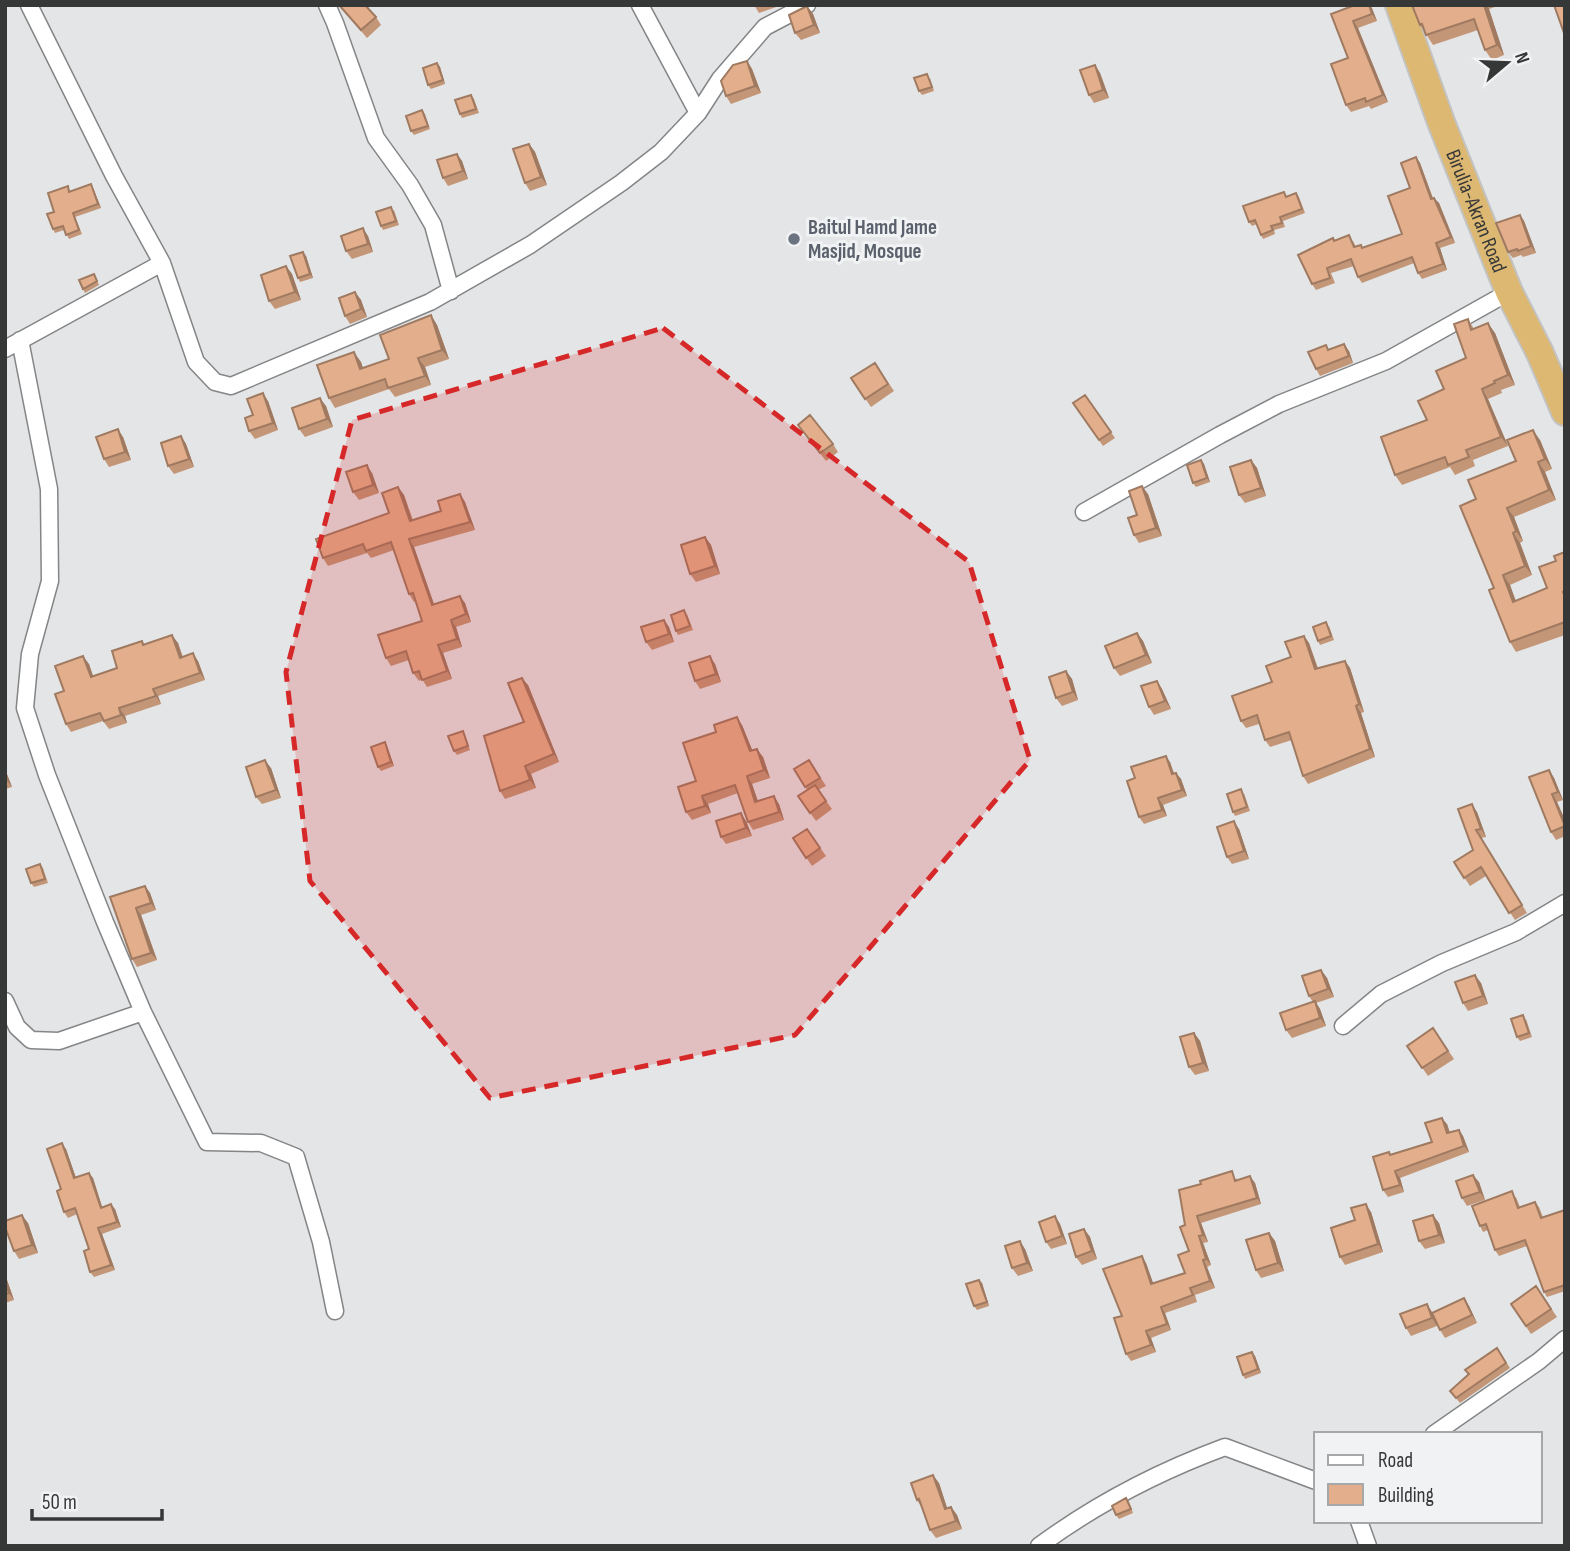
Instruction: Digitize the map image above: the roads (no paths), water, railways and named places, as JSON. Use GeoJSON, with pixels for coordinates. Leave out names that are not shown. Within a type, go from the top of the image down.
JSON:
{"type":"FeatureCollection","features":[{"type":"Feature","properties":{"kind":"highway","name":"Birulia-Akran Road"},"geometry":{"type":"LineString","coordinates":[[1399,5],[1441,122],[1509,292],[1540,353],[1565,412]]}},
{"type":"Feature","properties":{"kind":"street"},"geometry":{"type":"LineString","coordinates":[[29,5],[114,176],[162,263],[196,362],[215,382],[231,386],[430,302],[530,245],[621,183],[661,152],[698,113],[720,79],[765,27],[807,5]]}},
{"type":"Feature","properties":{"kind":"street"},"geometry":{"type":"LineString","coordinates":[[327,5],[376,138],[410,185],[433,225],[451,291]]}},
{"type":"Feature","properties":{"kind":"street"},"geometry":{"type":"LineString","coordinates":[[640,5],[698,113]]}},
{"type":"Feature","properties":{"kind":"street"},"geometry":{"type":"LineString","coordinates":[[5,349],[162,263]]}},
{"type":"Feature","properties":{"kind":"street"},"geometry":{"type":"LineString","coordinates":[[1084,512],[1279,404],[1386,361],[1509,292]]}},
{"type":"Feature","properties":{"kind":"street"},"geometry":{"type":"LineString","coordinates":[[20,340],[49,489],[50,581],[30,654],[25,708],[52,787],[105,922],[143,1012],[207,1142],[261,1143],[296,1157],[321,1242],[335,1311]]}},
{"type":"Feature","properties":{"kind":"street"},"geometry":{"type":"LineString","coordinates":[[1343,1026],[1381,995],[1442,963],[1516,932],[1565,904]]}},
{"type":"Feature","properties":{"kind":"street"},"geometry":{"type":"LineString","coordinates":[[5,1001],[17,1027],[31,1040],[59,1041],[143,1012]]}},
{"type":"Feature","properties":{"kind":"street"},"geometry":{"type":"LineString","coordinates":[[1437,1432],[1539,1361],[1565,1339]]}},
{"type":"Feature","properties":{"kind":"street"},"geometry":{"type":"LineString","coordinates":[[1039,1546],[1135,1486],[1181,1463],[1225,1447],[1314,1480]]}},
{"type":"Feature","properties":{"kind":"street"},"geometry":{"type":"LineString","coordinates":[[1360,1523],[1368,1546]]}},
{"type":"Feature","properties":{"kind":"place","name":"Baitul Hamd Jame Masjid, Mosque"},"geometry":{"type":"Point","coordinates":[794,239]}}]}
